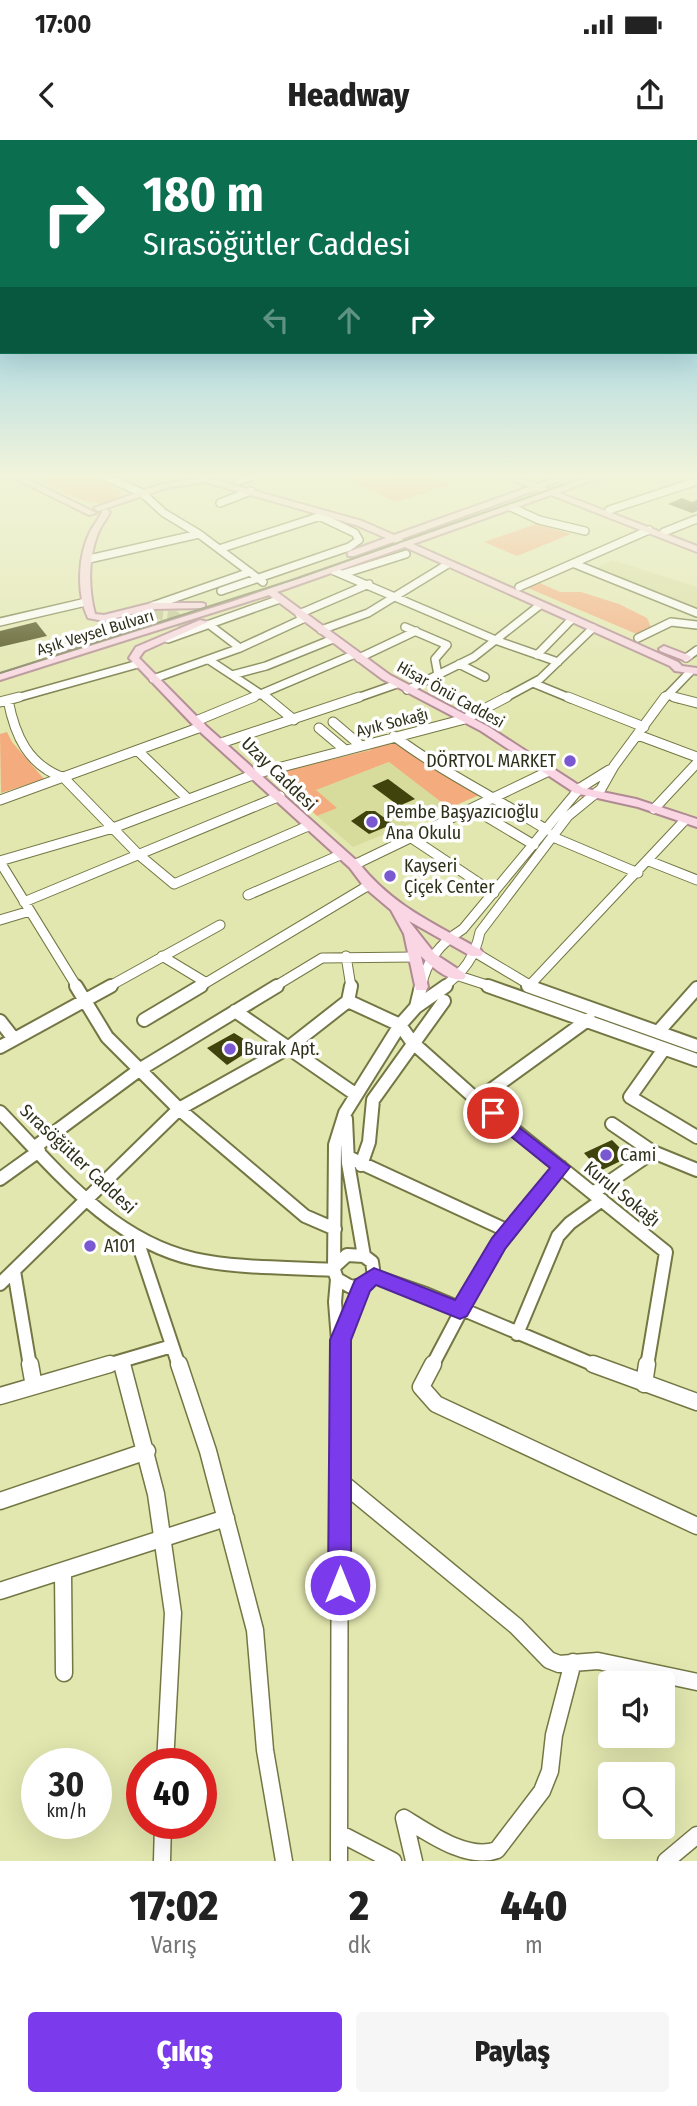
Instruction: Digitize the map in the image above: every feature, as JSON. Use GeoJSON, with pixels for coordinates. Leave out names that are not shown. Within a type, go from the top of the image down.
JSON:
{"type":"FeatureCollection","features":[{"type":"Feature","properties":{"kind":"main road","name":"Aşık Veysel Bulvarı"},"geometry":{"type":"LineString","coordinates":[[0,677],[234,604],[356,557]]}},
{"type":"Feature","properties":{"kind":"main road","name":"Aşık Veysel Bulvarı"},"geometry":{"type":"LineString","coordinates":[[0,668],[56,651],[135,617],[202,606],[338,572],[361,557]]}},
{"type":"Feature","properties":{"kind":"main road"},"geometry":{"type":"LineString","coordinates":[[434,557],[676,666],[693,668]]}},
{"type":"Feature","properties":{"kind":"main road"},"geometry":{"type":"LineString","coordinates":[[454,557],[638,638],[693,668]]}},
{"type":"Feature","properties":{"kind":"main road"},"geometry":{"type":"LineString","coordinates":[[89,559],[86,602],[91,616],[99,618],[153,614],[202,606]]}},
{"type":"Feature","properties":{"kind":"main road","name":"Hisar Önü Caddesi"},"geometry":{"type":"LineString","coordinates":[[269,589],[333,639],[402,687],[464,719],[550,771],[589,790],[641,804],[691,822]]}},
{"type":"Feature","properties":{"kind":"main road"},"geometry":{"type":"LineString","coordinates":[[138,664],[134,658],[140,649],[168,639],[234,604]]}},
{"type":"Feature","properties":{"kind":"main road"},"geometry":{"type":"LineString","coordinates":[[0,677],[139,643],[181,628]]}},
{"type":"Feature","properties":{"kind":"main road","name":"Uzay Caddesi"},"geometry":{"type":"LineString","coordinates":[[138,664],[198,724],[354,865],[369,885],[396,908],[476,953]]}},
{"type":"Feature","properties":{"kind":"main road","name":"Uzay Caddesi"},"geometry":{"type":"LineString","coordinates":[[396,908],[422,957],[421,987]]}},
{"type":"Feature","properties":{"kind":"main road"},"geometry":{"type":"LineString","coordinates":[[422,957],[459,976]]}},
{"type":"Feature","properties":{"kind":"street"},"geometry":{"type":"LineString","coordinates":[[89,559],[96,557]]}},
{"type":"Feature","properties":{"kind":"street","name":"Hisar Önü Caddesi"},"geometry":{"type":"LineString","coordinates":[[230,557],[269,589]]}},
{"type":"Feature","properties":{"kind":"street"},"geometry":{"type":"LineString","coordinates":[[168,639],[211,626],[269,589],[329,557]]}},
{"type":"Feature","properties":{"kind":"street"},"geometry":{"type":"LineString","coordinates":[[338,572],[373,557]]}},
{"type":"Feature","properties":{"kind":"street"},"geometry":{"type":"LineString","coordinates":[[519,587],[590,557]]}},
{"type":"Feature","properties":{"kind":"street"},"geometry":{"type":"LineString","coordinates":[[321,630],[368,612],[448,564]]}},
{"type":"Feature","properties":{"kind":"street"},"geometry":{"type":"LineString","coordinates":[[575,564],[697,613]]}},
{"type":"Feature","properties":{"kind":"street"},"geometry":{"type":"LineString","coordinates":[[153,614],[250,572]]}},
{"type":"Feature","properties":{"kind":"street"},"geometry":{"type":"LineString","coordinates":[[338,572],[494,639],[558,662]]}},
{"type":"Feature","properties":{"kind":"street"},"geometry":{"type":"LineString","coordinates":[[153,679],[240,648],[369,584]]}},
{"type":"Feature","properties":{"kind":"street"},"geometry":{"type":"LineString","coordinates":[[221,591],[269,589]]}},
{"type":"Feature","properties":{"kind":"street"},"geometry":{"type":"LineString","coordinates":[[0,622],[86,602]]}},
{"type":"Feature","properties":{"kind":"street"},"geometry":{"type":"LineString","coordinates":[[221,743],[438,675],[474,657],[540,605]]}},
{"type":"Feature","properties":{"kind":"street"},"geometry":{"type":"LineString","coordinates":[[537,655],[572,619]]}},
{"type":"Feature","properties":{"kind":"street"},"geometry":{"type":"LineString","coordinates":[[638,638],[671,622],[697,625]]}},
{"type":"Feature","properties":{"kind":"street"},"geometry":{"type":"LineString","coordinates":[[211,626],[240,648]]}},
{"type":"Feature","properties":{"kind":"street"},"geometry":{"type":"LineString","coordinates":[[405,627],[447,645],[435,659],[438,675]]}},
{"type":"Feature","properties":{"kind":"street","name":"Ayık Sokağı"},"geometry":{"type":"LineString","coordinates":[[0,861],[113,828],[255,774],[464,719],[533,683],[593,628]]}},
{"type":"Feature","properties":{"kind":"street"},"geometry":{"type":"LineString","coordinates":[[0,800],[138,751],[263,694],[416,631]]}},
{"type":"Feature","properties":{"kind":"street"},"geometry":{"type":"LineString","coordinates":[[232,675],[265,666],[333,639]]}},
{"type":"Feature","properties":{"kind":"street"},"geometry":{"type":"LineString","coordinates":[[589,790],[614,766],[669,692],[693,668],[697,650]]}},
{"type":"Feature","properties":{"kind":"street"},"geometry":{"type":"LineString","coordinates":[[209,660],[263,694],[294,720]]}},
{"type":"Feature","properties":{"kind":"street"},"geometry":{"type":"LineString","coordinates":[[138,664],[4,701],[13,729],[26,752],[50,775],[64,778],[138,854],[174,884],[308,826]]}},
{"type":"Feature","properties":{"kind":"street"},"geometry":{"type":"LineString","coordinates":[[459,664],[485,677]]}},
{"type":"Feature","properties":{"kind":"street"},"geometry":{"type":"LineString","coordinates":[[669,692],[676,666]]}},
{"type":"Feature","properties":{"kind":"street"},"geometry":{"type":"LineString","coordinates":[[533,683],[697,757]]}},
{"type":"Feature","properties":{"kind":"street"},"geometry":{"type":"LineString","coordinates":[[669,692],[697,703]]}},
{"type":"Feature","properties":{"kind":"street"},"geometry":{"type":"LineString","coordinates":[[333,722],[360,745]]}},
{"type":"Feature","properties":{"kind":"street"},"geometry":{"type":"LineString","coordinates":[[319,729],[345,749]]}},
{"type":"Feature","properties":{"kind":"street"},"geometry":{"type":"LineString","coordinates":[[394,736],[428,761],[495,797],[550,833],[638,873]]}},
{"type":"Feature","properties":{"kind":"street"},"geometry":{"type":"LineString","coordinates":[[138,751],[188,799]]}},
{"type":"Feature","properties":{"kind":"street"},"geometry":{"type":"LineString","coordinates":[[654,809],[697,763]]}},
{"type":"Feature","properties":{"kind":"street"},"geometry":{"type":"LineString","coordinates":[[0,1179],[139,1070],[322,958],[422,957],[463,929],[534,845],[568,816],[598,779],[614,766]]}},
{"type":"Feature","properties":{"kind":"street"},"geometry":{"type":"LineString","coordinates":[[354,865],[550,771]]}},
{"type":"Feature","properties":{"kind":"street"},"geometry":{"type":"LineString","coordinates":[[0,920],[138,854],[280,796]]}},
{"type":"Feature","properties":{"kind":"street"},"geometry":{"type":"LineString","coordinates":[[472,808],[534,845]]}},
{"type":"Feature","properties":{"kind":"street"},"geometry":{"type":"LineString","coordinates":[[529,986],[649,861],[691,822]]}},
{"type":"Feature","properties":{"kind":"street"},"geometry":{"type":"LineString","coordinates":[[339,1861],[341,1340],[335,1302],[335,1145],[345,1113],[355,1094],[400,1025],[416,1006],[459,976],[476,953],[480,932],[550,833]]}},
{"type":"Feature","properties":{"kind":"street"},"geometry":{"type":"LineString","coordinates":[[410,838],[494,893]]}},
{"type":"Feature","properties":{"kind":"street"},"geometry":{"type":"LineString","coordinates":[[248,895],[341,855]]}},
{"type":"Feature","properties":{"kind":"street"},"geometry":{"type":"LineString","coordinates":[[0,861],[107,1037],[179,1109],[305,1216],[335,1230]]}},
{"type":"Feature","properties":{"kind":"street"},"geometry":{"type":"LineString","coordinates":[[649,861],[697,880]]}},
{"type":"Feature","properties":{"kind":"street"},"geometry":{"type":"LineString","coordinates":[[144,1020],[369,885]]}},
{"type":"Feature","properties":{"kind":"street"},"geometry":{"type":"LineString","coordinates":[[0,1047],[220,925]]}},
{"type":"Feature","properties":{"kind":"street"},"geometry":{"type":"LineString","coordinates":[[476,953],[529,986],[697,1046]]}},
{"type":"Feature","properties":{"kind":"street"},"geometry":{"type":"LineString","coordinates":[[162,956],[205,982]]}},
{"type":"Feature","properties":{"kind":"street"},"geometry":{"type":"LineString","coordinates":[[0,1284],[89,1200],[179,1109],[288,1048],[348,1001],[352,981],[346,956]]}},
{"type":"Feature","properties":{"kind":"street"},"geometry":{"type":"LineString","coordinates":[[459,976],[589,1019],[697,1060]]}},
{"type":"Feature","properties":{"kind":"street"},"geometry":{"type":"LineString","coordinates":[[416,1006],[421,987]]}},
{"type":"Feature","properties":{"kind":"street"},"geometry":{"type":"LineString","coordinates":[[658,1032],[697,988]]}},
{"type":"Feature","properties":{"kind":"street"},"geometry":{"type":"LineString","coordinates":[[348,1001],[400,1025]]}},
{"type":"Feature","properties":{"kind":"street"},"geometry":{"type":"LineString","coordinates":[[361,1164],[369,1142],[373,1100],[412,1042],[444,1001]]}},
{"type":"Feature","properties":{"kind":"street"},"geometry":{"type":"LineString","coordinates":[[235,1011],[355,1094]]}},
{"type":"Feature","properties":{"kind":"street"},"geometry":{"type":"LineString","coordinates":[[477,1100],[589,1019]]}},
{"type":"Feature","properties":{"kind":"street"},"geometry":{"type":"LineString","coordinates":[[0,1021],[14,1039]]}},
{"type":"Feature","properties":{"kind":"street","name":"Kurul Sokağı"},"geometry":{"type":"LineString","coordinates":[[400,1025],[412,1042],[477,1100],[666,1252],[644,1384]]}},
{"type":"Feature","properties":{"kind":"street"},"geometry":{"type":"LineString","coordinates":[[664,1049],[630,1097],[697,1137]]}},
{"type":"Feature","properties":{"kind":"street","name":"Sırasöğütler Caddesi"},"geometry":{"type":"LineString","coordinates":[[0,1112],[89,1200],[116,1224],[136,1237],[195,1259],[336,1271]]}},
{"type":"Feature","properties":{"kind":"street"},"geometry":{"type":"LineString","coordinates":[[345,1113],[348,1157],[364,1256]]}},
{"type":"Feature","properties":{"kind":"street"},"geometry":{"type":"LineString","coordinates":[[612,1124],[653,1152],[697,1170]]}},
{"type":"Feature","properties":{"kind":"street"},"geometry":{"type":"LineString","coordinates":[[517,1334],[558,1236],[597,1196],[653,1152]]}},
{"type":"Feature","properties":{"kind":"street"},"geometry":{"type":"LineString","coordinates":[[348,1157],[508,1231]]}},
{"type":"Feature","properties":{"kind":"street"},"geometry":{"type":"LineString","coordinates":[[561,1167],[508,1231],[460,1310],[421,1387],[431,1400],[697,1526]]}},
{"type":"Feature","properties":{"kind":"street"},"geometry":{"type":"LineString","coordinates":[[136,1237],[196,1413],[255,1630],[262,1726],[284,1861]]}},
{"type":"Feature","properties":{"kind":"street"},"geometry":{"type":"LineString","coordinates":[[336,1271],[347,1255],[364,1256],[372,1262],[374,1276]]}},
{"type":"Feature","properties":{"kind":"street"},"geometry":{"type":"LineString","coordinates":[[14,1271],[34,1386]]}},
{"type":"Feature","properties":{"kind":"street"},"geometry":{"type":"LineString","coordinates":[[336,1271],[345,1285],[362,1286]]}},
{"type":"Feature","properties":{"kind":"street"},"geometry":{"type":"LineString","coordinates":[[374,1276],[644,1384],[697,1402]]}},
{"type":"Feature","properties":{"kind":"street"},"geometry":{"type":"LineString","coordinates":[[341,1340],[362,1286],[374,1276]]}},
{"type":"Feature","properties":{"kind":"street"},"geometry":{"type":"LineString","coordinates":[[0,1396],[172,1346]]}},
{"type":"Feature","properties":{"kind":"street"},"geometry":{"type":"LineString","coordinates":[[121,1361],[146,1451],[163,1538],[173,1613],[166,1748]]}},
{"type":"Feature","properties":{"kind":"street"},"geometry":{"type":"LineString","coordinates":[[0,1501],[146,1451]]}},
{"type":"Feature","properties":{"kind":"street"},"geometry":{"type":"LineString","coordinates":[[340,1481],[516,1626],[549,1660],[559,1664],[598,1661],[697,1682]]}},
{"type":"Feature","properties":{"kind":"street"},"geometry":{"type":"LineString","coordinates":[[0,1591],[63,1573],[226,1518]]}},
{"type":"Feature","properties":{"kind":"street"},"geometry":{"type":"LineString","coordinates":[[63,1573],[64,1673]]}},
{"type":"Feature","properties":{"kind":"street"},"geometry":{"type":"LineString","coordinates":[[414,1861],[404,1818],[468,1857],[487,1857],[497,1850],[542,1791],[550,1770],[554,1735],[573,1662]]}},
{"type":"Feature","properties":{"kind":"street"},"geometry":{"type":"LineString","coordinates":[[339,1833],[393,1861]]}},
{"type":"Feature","properties":{"kind":"street"},"geometry":{"type":"LineString","coordinates":[[666,1861],[697,1835]]}},
{"type":"Feature","properties":{"kind":"street"},"geometry":{"type":"LineString","coordinates":[[162,1861],[163,1839]]}},
{"type":"Feature","properties":{"kind":"shaded area"},"geometry":{"type":"Polygon","coordinates":[[[612,560],[697,587],[697,614],[590,571],[612,560]]]}},
{"type":"Feature","properties":{"kind":"shaded area"},"geometry":{"type":"Polygon","coordinates":[[[540,583],[560,592],[581,592],[619,604],[647,618],[651,627],[639,635],[528,588],[540,583]]]}},
{"type":"Feature","properties":{"kind":"shaded area"},"geometry":{"type":"Polygon","coordinates":[[[7,732],[12,742],[44,779],[1,793],[0,734],[7,732]]]}},
{"type":"Feature","properties":{"kind":"shaded area"},"geometry":{"type":"Polygon","coordinates":[[[396,739],[484,793],[449,808],[389,762],[316,790],[337,808],[317,816],[272,774],[371,750],[371,746],[396,739]]]}},
{"type":"Feature","properties":{"kind":"shaded area"},"geometry":{"type":"Polygon","coordinates":[[[390,762],[449,808],[353,847],[317,816],[336,808],[315,790],[390,762]]]}},
{"type":"Feature","properties":{"kind":"building"},"geometry":{"type":"Polygon","coordinates":[[[36,622],[47,636],[0,647],[0,631],[36,622]]]}},
{"type":"Feature","properties":{"kind":"building"},"geometry":{"type":"Polygon","coordinates":[[[388,779],[415,799],[399,806],[372,786],[388,779]]]}},
{"type":"Feature","properties":{"kind":"building","name":"Pembe Başyazıcıoğlu Ana Okulu"},"geometry":{"type":"Polygon","coordinates":[[[366,811],[375,811],[393,824],[369,834],[351,821],[366,811]]]}},
{"type":"Feature","properties":{"kind":"building","name":"Burak Apt."},"geometry":{"type":"Polygon","coordinates":[[[234,1033],[252,1044],[249,1046],[252,1049],[227,1065],[207,1048],[234,1033]]]}},
{"type":"Feature","properties":{"kind":"building","name":"Cami"},"geometry":{"type":"Polygon","coordinates":[[[612,1140],[629,1157],[600,1171],[584,1153],[612,1140]]]}},
{"type":"Feature","properties":{"kind":"tunnel"},"geometry":{"type":"LineString","coordinates":[[153,614],[175,616],[183,624],[181,628]]}},
{"type":"Feature","properties":{"kind":"tram line"},"geometry":{"type":"LineString","coordinates":[[0,673],[357,557]]}},
{"type":"Feature","properties":{"kind":"place","name":"DÖRTYOL MARKET"},"geometry":{"type":"Point","coordinates":[570,761]}},
{"type":"Feature","properties":{"kind":"place","name":"Pembe Başyazıcıoğlu Ana Okulu"},"geometry":{"type":"Point","coordinates":[372,822]}},
{"type":"Feature","properties":{"kind":"place","name":"Kayseri Çiçek Center"},"geometry":{"type":"Point","coordinates":[390,876]}},
{"type":"Feature","properties":{"kind":"place","name":"Burak Apt."},"geometry":{"type":"Point","coordinates":[230,1049]}},
{"type":"Feature","properties":{"kind":"place","name":"Cami"},"geometry":{"type":"Point","coordinates":[606,1155]}},
{"type":"Feature","properties":{"kind":"place","name":"A101"},"geometry":{"type":"Point","coordinates":[90,1246]}},
{"type":"Feature","properties":{"kind":"route"},"geometry":{"type":"LineString","coordinates":[[340,1585],[341,1340],[362,1286],[374,1276],[404,1285],[460,1310],[479,1274],[508,1231],[561,1167],[493,1113]]}}]}
